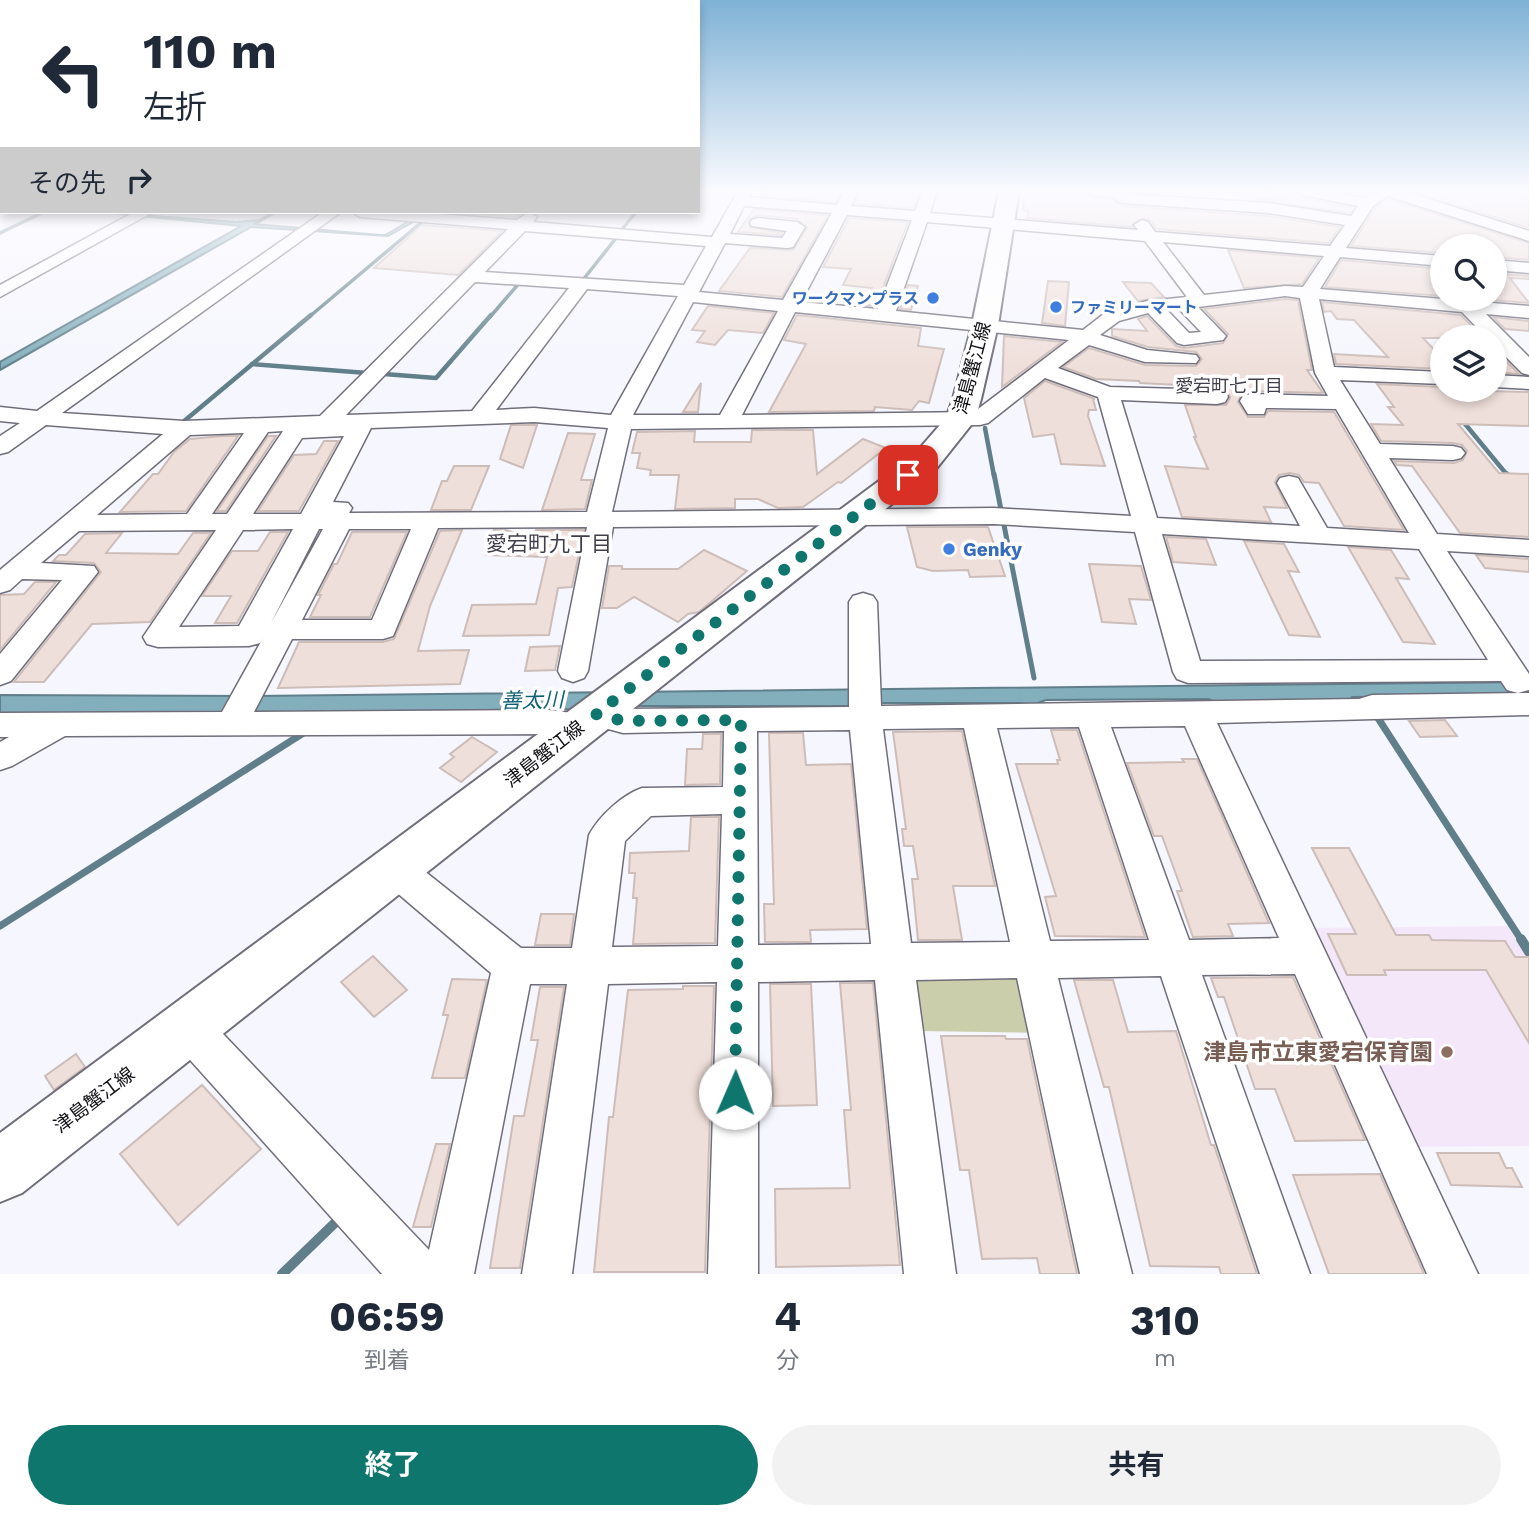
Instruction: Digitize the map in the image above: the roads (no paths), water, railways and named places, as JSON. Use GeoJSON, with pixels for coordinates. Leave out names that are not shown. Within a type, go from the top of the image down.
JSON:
{"type":"FeatureCollection","features":[{"type":"Feature","properties":{"kind":"main road","name":"津島蟹江線"},"geometry":{"type":"LineString","coordinates":[[0,1171],[395,869],[583,704],[640,680],[925,462],[960,421],[985,325],[997,250]]}},
{"type":"Feature","properties":{"kind":"street"},"geometry":{"type":"LineString","coordinates":[[0,292],[76,250]]}},
{"type":"Feature","properties":{"kind":"street"},"geometry":{"type":"LineString","coordinates":[[0,447],[277,250]]}},
{"type":"Feature","properties":{"kind":"street"},"geometry":{"type":"LineString","coordinates":[[325,424],[496,250]]}},
{"type":"Feature","properties":{"kind":"street"},"geometry":{"type":"LineString","coordinates":[[583,704],[600,519],[619,422],[712,250]]}},
{"type":"Feature","properties":{"kind":"street"},"geometry":{"type":"LineString","coordinates":[[728,420],[819,250]]}},
{"type":"Feature","properties":{"kind":"street"},"geometry":{"type":"LineString","coordinates":[[885,316],[909,250]]}},
{"type":"Feature","properties":{"kind":"street"},"geometry":{"type":"LineString","coordinates":[[1153,307],[1184,339],[1216,336],[1159,250]]}},
{"type":"Feature","properties":{"kind":"street"},"geometry":{"type":"LineString","coordinates":[[1335,250],[1308,293],[1325,373],[1521,688]]}},
{"type":"Feature","properties":{"kind":"street"},"geometry":{"type":"LineString","coordinates":[[1339,250],[1430,260]]}},
{"type":"Feature","properties":{"kind":"street"},"geometry":{"type":"LineString","coordinates":[[1507,266],[1529,268]]}},
{"type":"Feature","properties":{"kind":"street"},"geometry":{"type":"LineString","coordinates":[[471,276],[688,293],[789,306],[985,325],[1085,337],[1145,356],[1189,359]]}},
{"type":"Feature","properties":{"kind":"street"},"geometry":{"type":"LineString","coordinates":[[479,417],[582,284]]}},
{"type":"Feature","properties":{"kind":"street"},"geometry":{"type":"LineString","coordinates":[[0,414],[113,425],[184,428],[534,415],[619,422],[960,421],[979,418],[1112,317],[1153,307],[1286,291],[1430,304]]}},
{"type":"Feature","properties":{"kind":"street"},"geometry":{"type":"LineString","coordinates":[[1507,310],[1529,312]]}},
{"type":"Feature","properties":{"kind":"street"},"geometry":{"type":"LineString","coordinates":[[1472,311],[1529,369]]}},
{"type":"Feature","properties":{"kind":"street"},"geometry":{"type":"LineString","coordinates":[[1042,370],[1108,393],[1217,397]]}},
{"type":"Feature","properties":{"kind":"street"},"geometry":{"type":"LineString","coordinates":[[1325,373],[1430,377]]}},
{"type":"Feature","properties":{"kind":"street"},"geometry":{"type":"LineString","coordinates":[[1507,382],[1529,383]]}},
{"type":"Feature","properties":{"kind":"street"},"geometry":{"type":"LineString","coordinates":[[1108,393],[1188,672],[1521,688]]}},
{"type":"Feature","properties":{"kind":"street"},"geometry":{"type":"LineString","coordinates":[[1256,409],[1251,401],[1344,403]]}},
{"type":"Feature","properties":{"kind":"street"},"geometry":{"type":"LineString","coordinates":[[340,521],[334,517],[385,421]]}},
{"type":"Feature","properties":{"kind":"street"},"geometry":{"type":"LineString","coordinates":[[195,521],[260,426]]}},
{"type":"Feature","properties":{"kind":"street"},"geometry":{"type":"LineString","coordinates":[[8,577],[184,428]]}},
{"type":"Feature","properties":{"kind":"street"},"geometry":{"type":"LineString","coordinates":[[360,428],[249,636],[158,637],[234,520],[295,431],[360,428]]}},
{"type":"Feature","properties":{"kind":"street"},"geometry":{"type":"LineString","coordinates":[[1373,451],[1453,453]]}},
{"type":"Feature","properties":{"kind":"street"},"geometry":{"type":"LineString","coordinates":[[1289,483],[1318,536]]}},
{"type":"Feature","properties":{"kind":"street"},"geometry":{"type":"LineString","coordinates":[[72,523],[1004,517],[1529,548]]}},
{"type":"Feature","properties":{"kind":"street"},"geometry":{"type":"LineString","coordinates":[[279,630],[383,629],[428,520]]}},
{"type":"Feature","properties":{"kind":"street"},"geometry":{"type":"LineString","coordinates":[[238,713],[279,630],[340,521]]}},
{"type":"Feature","properties":{"kind":"street"},"geometry":{"type":"LineString","coordinates":[[0,674],[84,572],[8,577]]}},
{"type":"Feature","properties":{"kind":"street"},"geometry":{"type":"LineString","coordinates":[[863,603],[866,703],[930,1274]]}},
{"type":"Feature","properties":{"kind":"street"},"geometry":{"type":"LineString","coordinates":[[583,704],[623,721],[741,720],[866,703],[978,717],[1196,714],[1364,710],[1372,706],[1521,688]]}},
{"type":"Feature","properties":{"kind":"street"},"geometry":{"type":"LineString","coordinates":[[0,725],[58,725],[238,713],[549,722],[583,704]]}},
{"type":"Feature","properties":{"kind":"street"},"geometry":{"type":"LineString","coordinates":[[1196,714],[1453,1274]]}},
{"type":"Feature","properties":{"kind":"street"},"geometry":{"type":"LineString","coordinates":[[1091,715],[1285,1274]]}},
{"type":"Feature","properties":{"kind":"street"},"geometry":{"type":"LineString","coordinates":[[978,717],[1106,1274]]}},
{"type":"Feature","properties":{"kind":"street"},"geometry":{"type":"LineString","coordinates":[[733,1274],[741,720]]}},
{"type":"Feature","properties":{"kind":"street"},"geometry":{"type":"LineString","coordinates":[[0,757],[58,725]]}},
{"type":"Feature","properties":{"kind":"street"},"geometry":{"type":"LineString","coordinates":[[547,1274],[607,835],[642,802],[740,800]]}},
{"type":"Feature","properties":{"kind":"street"},"geometry":{"type":"LineString","coordinates":[[395,869],[513,967],[1307,956]]}},
{"type":"Feature","properties":{"kind":"street"},"geometry":{"type":"LineString","coordinates":[[449,1274],[513,967]]}},
{"type":"Feature","properties":{"kind":"street"},"geometry":{"type":"LineString","coordinates":[[189,1028],[416,1274]]}},
{"type":"Feature","properties":{"kind":"water"},"geometry":{"type":"Polygon","coordinates":[[[198,250],[210,250],[0,370],[0,362],[198,250]]]}},
{"type":"Feature","properties":{"kind":"water","name":"善太川"},"geometry":{"type":"Polygon","coordinates":[[[1529,682],[1529,695],[1352,697],[1347,702],[1046,700],[1032,705],[864,703],[858,706],[625,706],[597,709],[0,715],[0,695],[253,696],[1529,682]]]}},
{"type":"Feature","properties":{"kind":"waterway"},"geometry":{"type":"LineString","coordinates":[[309,317],[388,250]]}},
{"type":"Feature","properties":{"kind":"waterway"},"geometry":{"type":"LineString","coordinates":[[577,281],[582,281],[606,250]]}},
{"type":"Feature","properties":{"kind":"waterway"},"geometry":{"type":"LineString","coordinates":[[490,317],[521,281]]}},
{"type":"Feature","properties":{"kind":"waterway"},"geometry":{"type":"LineString","coordinates":[[252,364],[311,315]]}},
{"type":"Feature","properties":{"kind":"waterway"},"geometry":{"type":"LineString","coordinates":[[384,374],[436,378],[491,315]]}},
{"type":"Feature","properties":{"kind":"waterway"},"geometry":{"type":"LineString","coordinates":[[183,422],[252,364]]}},
{"type":"Feature","properties":{"kind":"waterway"},"geometry":{"type":"LineString","coordinates":[[252,364],[367,373]]}},
{"type":"Feature","properties":{"kind":"waterway"},"geometry":{"type":"LineString","coordinates":[[1461,419],[1508,476]]}},
{"type":"Feature","properties":{"kind":"waterway"},"geometry":{"type":"LineString","coordinates":[[985,428],[994,476]]}},
{"type":"Feature","properties":{"kind":"waterway"},"geometry":{"type":"LineString","coordinates":[[994,474],[1034,678]]}},
{"type":"Feature","properties":{"kind":"waterway"},"geometry":{"type":"LineString","coordinates":[[1507,474],[1510,478]]}},
{"type":"Feature","properties":{"kind":"waterway"},"geometry":{"type":"LineString","coordinates":[[1376,715],[1522,941]]}},
{"type":"Feature","properties":{"kind":"waterway"},"geometry":{"type":"LineString","coordinates":[[0,926],[305,732]]}},
{"type":"Feature","properties":{"kind":"waterway"},"geometry":{"type":"LineString","coordinates":[[1521,939],[1529,952]]}},
{"type":"Feature","properties":{"kind":"waterway"},"geometry":{"type":"LineString","coordinates":[[282,1274],[340,1218]]}},
{"type":"Feature","properties":{"kind":"place","name":"ワークマンプラス"},"geometry":{"type":"Point","coordinates":[933,298]}},
{"type":"Feature","properties":{"kind":"place","name":"ファミリーマート"},"geometry":{"type":"Point","coordinates":[1056,307]}},
{"type":"Feature","properties":{"kind":"place","name":"Genky"},"geometry":{"type":"Point","coordinates":[949,549]}},
{"type":"Feature","properties":{"kind":"place","name":"津島市立東愛宕保育園"},"geometry":{"type":"Point","coordinates":[1447,1052]}},
{"type":"Feature","properties":{"kind":"district","name":"愛宕町七丁目"},"geometry":{"type":"Point","coordinates":[1229,385]}},
{"type":"Feature","properties":{"kind":"district","name":"愛宕町九丁目"},"geometry":{"type":"Point","coordinates":[549,543]}}]}
